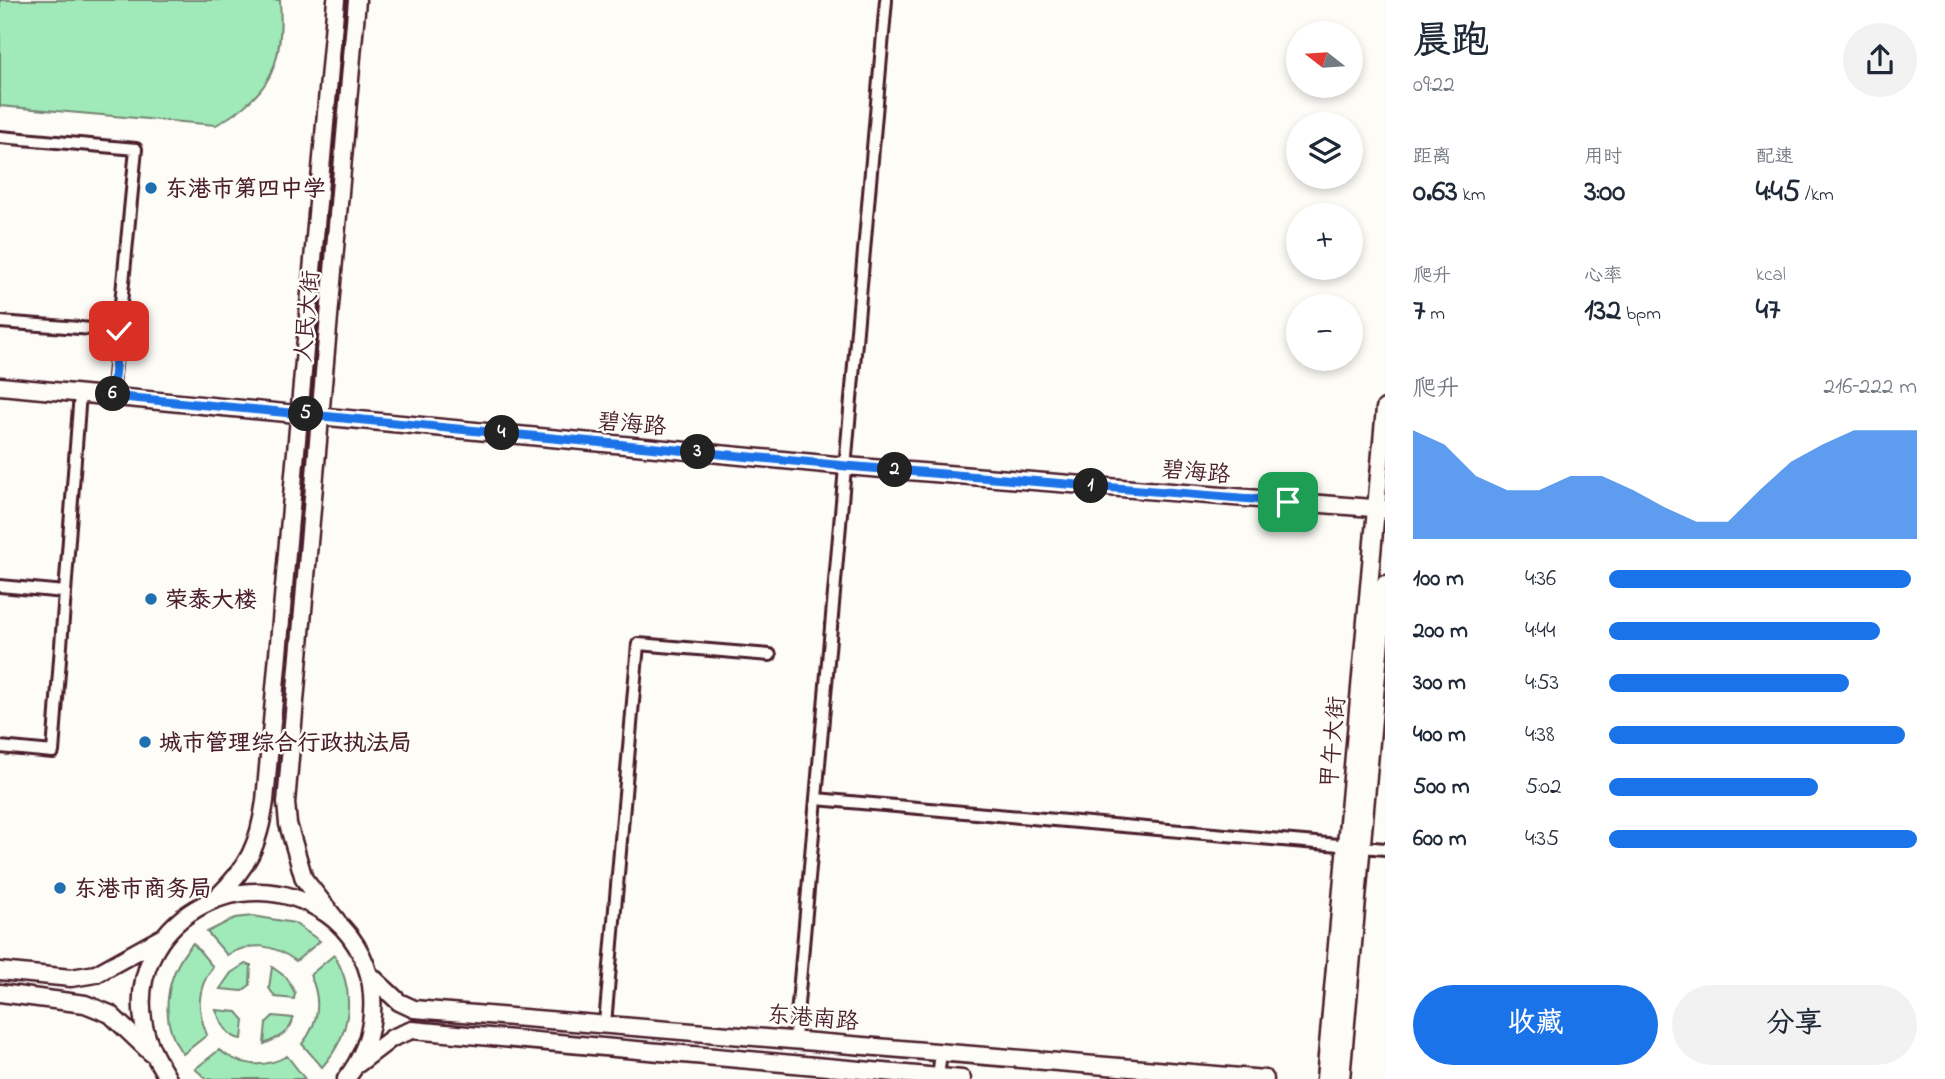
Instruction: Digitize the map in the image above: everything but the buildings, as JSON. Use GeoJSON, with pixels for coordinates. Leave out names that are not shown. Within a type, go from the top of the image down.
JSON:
{"type":"FeatureCollection","features":[{"type":"Feature","properties":{"kind":"main road","name":"人民大街"},"geometry":{"type":"LineString","coordinates":[[217,897],[241,874],[260,836],[265,801],[336,0]]}},
{"type":"Feature","properties":{"kind":"main road","name":"人民大街"},"geometry":{"type":"LineString","coordinates":[[356,0],[286,803],[288,824],[304,879],[356,944],[369,974]]}},
{"type":"Feature","properties":{"kind":"main road","name":"碧海路"},"geometry":{"type":"LineString","coordinates":[[0,386],[846,466],[1380,509]]}},
{"type":"Feature","properties":{"kind":"main road","name":"甲午大街"},"geometry":{"type":"LineString","coordinates":[[1341,1079],[1354,846],[1380,509],[1385,408]]}},
{"type":"Feature","properties":{"kind":"main road","name":"甲午大街"},"geometry":{"type":"LineString","coordinates":[[1325,1079],[1385,584]]}},
{"type":"Feature","properties":{"kind":"main road"},"geometry":{"type":"LineString","coordinates":[[0,971],[71,978],[96,974],[118,965],[167,934],[189,913],[217,897],[247,890],[280,892],[308,901],[337,920]]}},
{"type":"Feature","properties":{"kind":"main road"},"geometry":{"type":"LineString","coordinates":[[153,1055],[144,1026],[143,995],[151,962],[167,934]]}},
{"type":"Feature","properties":{"kind":"main road","name":"东港南路"},"geometry":{"type":"LineString","coordinates":[[369,974],[399,1002],[414,1009],[795,1038],[1265,1079]]}},
{"type":"Feature","properties":{"kind":"main road"},"geometry":{"type":"LineString","coordinates":[[346,1079],[358,1064],[370,1034],[373,1004],[369,974]]}},
{"type":"Feature","properties":{"kind":"main road"},"geometry":{"type":"LineString","coordinates":[[0,993],[85,1004],[110,1014],[153,1055],[168,1079]]}},
{"type":"Feature","properties":{"kind":"main road","name":"东港南路"},"geometry":{"type":"LineString","coordinates":[[358,1064],[392,1038],[412,1030],[433,1030],[962,1079]]}},
{"type":"Feature","properties":{"kind":"street"},"geometry":{"type":"LineString","coordinates":[[795,1038],[886,0]]}},
{"type":"Feature","properties":{"kind":"street"},"geometry":{"type":"LineString","coordinates":[[0,137],[136,149],[112,396]]}},
{"type":"Feature","properties":{"kind":"street"},"geometry":{"type":"LineString","coordinates":[[0,322],[119,331]]}},
{"type":"Feature","properties":{"kind":"street"},"geometry":{"type":"LineString","coordinates":[[0,747],[53,752],[80,393]]}},
{"type":"Feature","properties":{"kind":"street"},"geometry":{"type":"LineString","coordinates":[[0,586],[65,592]]}},
{"type":"Feature","properties":{"kind":"street"},"geometry":{"type":"LineString","coordinates":[[604,1024],[638,644],[770,655]]}},
{"type":"Feature","properties":{"kind":"street"},"geometry":{"type":"LineString","coordinates":[[816,799],[1385,849]]}},
{"type":"Feature","properties":{"kind":"street"},"geometry":{"type":"LineString","coordinates":[[938,1078],[941,1051]]}},
{"type":"Feature","properties":{"kind":"green space"},"geometry":{"type":"Polygon","coordinates":[[[0,0],[280,0],[280,42],[276,59],[262,88],[250,101],[216,125],[0,106],[0,0]]]}},
{"type":"Feature","properties":{"kind":"green space"},"geometry":{"type":"Polygon","coordinates":[[[253,916],[294,923],[320,941],[296,961],[279,951],[262,946],[245,948],[227,955],[207,932],[235,918],[253,916]]]}},
{"type":"Feature","properties":{"kind":"green space"},"geometry":{"type":"Polygon","coordinates":[[[193,943],[213,967],[203,983],[200,1000],[201,1017],[207,1035],[183,1054],[170,1027],[168,997],[176,968],[193,943]]]}},
{"type":"Feature","properties":{"kind":"green space"},"geometry":{"type":"Polygon","coordinates":[[[334,955],[346,984],[348,1013],[339,1041],[322,1067],[302,1044],[312,1028],[317,1011],[316,993],[310,975],[334,955]]]}},
{"type":"Feature","properties":{"kind":"green space"},"geometry":{"type":"Polygon","coordinates":[[[245,964],[251,965],[250,985],[242,991],[220,989],[231,973],[245,964]]]}},
{"type":"Feature","properties":{"kind":"green space"},"geometry":{"type":"Polygon","coordinates":[[[272,967],[287,978],[295,993],[294,999],[275,997],[269,988],[272,967]]]}},
{"type":"Feature","properties":{"kind":"green space"},"geometry":{"type":"Polygon","coordinates":[[[216,1010],[237,1012],[244,1020],[242,1039],[229,1033],[216,1010]]]}},
{"type":"Feature","properties":{"kind":"green space"},"geometry":{"type":"Polygon","coordinates":[[[273,1016],[293,1018],[292,1023],[283,1034],[264,1044],[266,1023],[273,1016]]]}},
{"type":"Feature","properties":{"kind":"green space"},"geometry":{"type":"Polygon","coordinates":[[[219,1050],[235,1060],[252,1064],[270,1063],[287,1056],[305,1079],[207,1079],[195,1069],[219,1050]]]}},
{"type":"Feature","properties":{"kind":"place","name":"东港市第四中学"},"geometry":{"type":"Point","coordinates":[151,188]}},
{"type":"Feature","properties":{"kind":"place","name":"荣泰大楼"},"geometry":{"type":"Point","coordinates":[151,599]}},
{"type":"Feature","properties":{"kind":"place","name":"城市管理综合行政执法局"},"geometry":{"type":"Point","coordinates":[145,742]}},
{"type":"Feature","properties":{"kind":"place","name":"东港市商务局"},"geometry":{"type":"Point","coordinates":[60,888]}},
{"type":"Feature","properties":{"kind":"route"},"geometry":{"type":"LineString","coordinates":[[119,331],[112,396],[846,466],[1288,502]]}}]}
